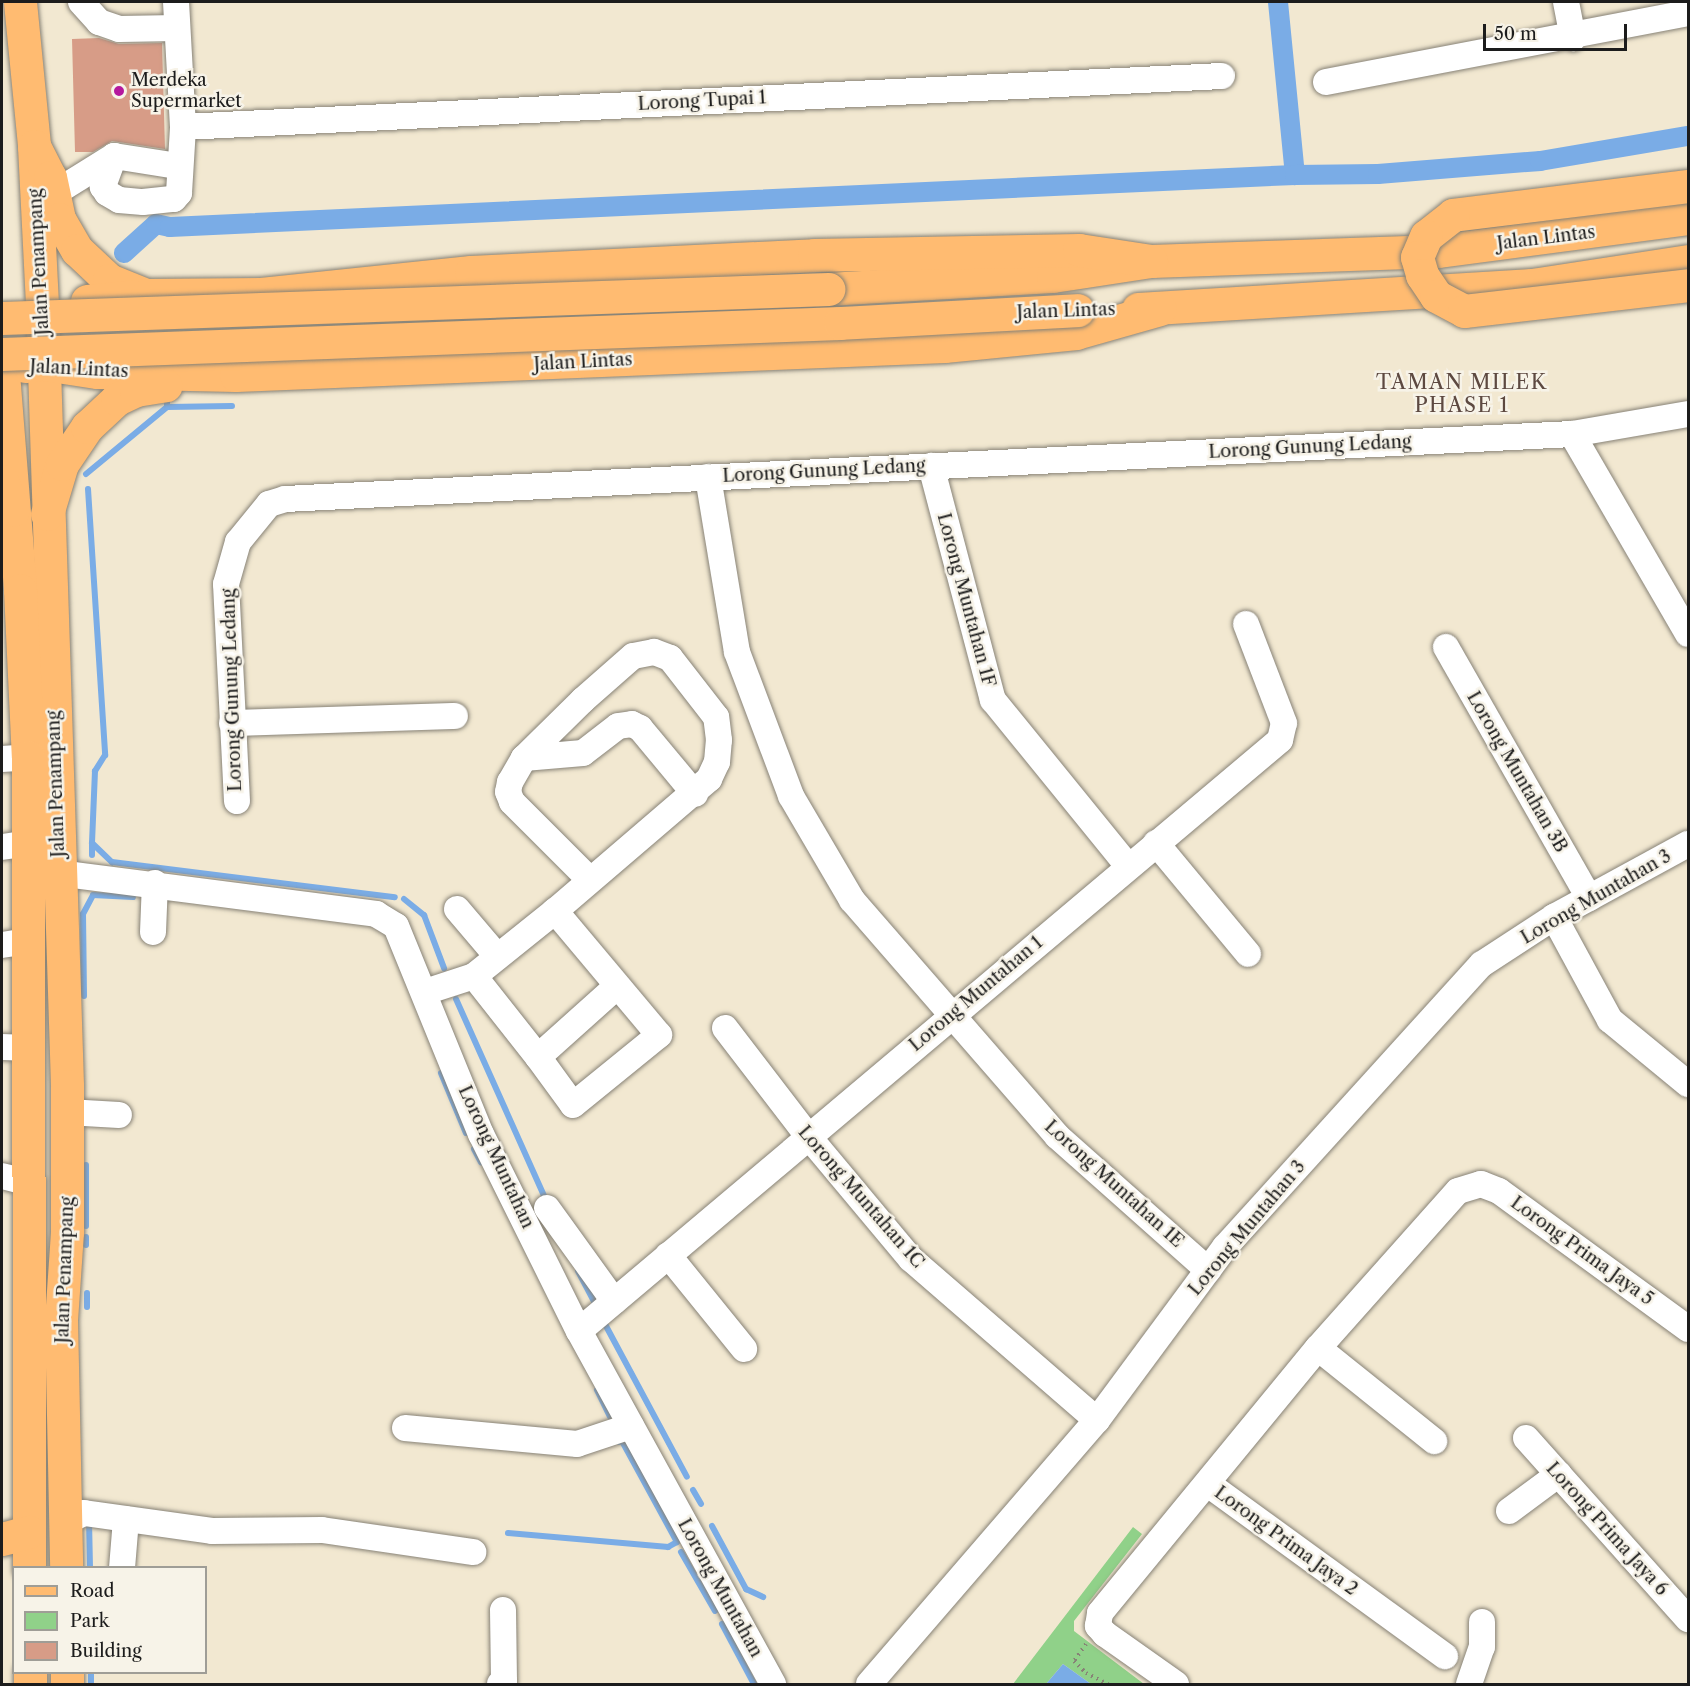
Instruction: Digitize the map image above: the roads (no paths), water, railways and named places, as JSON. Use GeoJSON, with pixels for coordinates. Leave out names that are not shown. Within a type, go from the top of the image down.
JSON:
{"type":"FeatureCollection","features":[{"type":"Feature","properties":{"kind":"main road","name":"Jalan Penampang"},"geometry":{"type":"LineString","coordinates":[[20,2],[34,146],[42,306],[67,1112],[67,1232],[61,1319],[65,1457],[37,1532],[29,1566]]}},
{"type":"Feature","properties":{"kind":"main road"},"geometry":{"type":"LineString","coordinates":[[34,146],[50,177],[53,195],[68,237],[95,270],[147,296]]}},
{"type":"Feature","properties":{"kind":"main road"},"geometry":{"type":"LineString","coordinates":[[1689,186],[1453,215],[1426,236],[1417,256],[1422,275],[1436,297],[1464,311],[1689,285]]}},
{"type":"Feature","properties":{"kind":"main road","name":"Jalan Lintas"},"geometry":{"type":"LineString","coordinates":[[2,318],[828,289],[1053,276],[1151,261],[1438,251],[1689,218]]}},
{"type":"Feature","properties":{"kind":"main road","name":"Jalan Lintas"},"geometry":{"type":"LineString","coordinates":[[2,308],[147,296],[261,294],[471,272],[814,255],[1079,250],[1151,261]]}},
{"type":"Feature","properties":{"kind":"main road","name":"Jalan Lintas"},"geometry":{"type":"LineString","coordinates":[[2,354],[840,323],[1078,310],[1160,309],[1532,285],[1689,261]]}},
{"type":"Feature","properties":{"kind":"main road"},"geometry":{"type":"LineString","coordinates":[[147,296],[120,304],[111,317],[110,330],[117,345],[154,372]]}},
{"type":"Feature","properties":{"kind":"main road","name":"Jalan Lintas"},"geometry":{"type":"LineString","coordinates":[[2,367],[44,364],[97,372],[236,375],[944,346],[1076,333],[1160,309]]}},
{"type":"Feature","properties":{"kind":"main road","name":"Jalan Penampang"},"geometry":{"type":"LineString","coordinates":[[2,360],[15,758],[16,1179],[37,1532]]}},
{"type":"Feature","properties":{"kind":"main road"},"geometry":{"type":"LineString","coordinates":[[47,514],[62,464],[87,427],[117,399],[136,390],[236,375]]}},
{"type":"Feature","properties":{"kind":"street"},"geometry":{"type":"LineString","coordinates":[[81,2],[99,22],[119,29],[177,28]]}},
{"type":"Feature","properties":{"kind":"street"},"geometry":{"type":"LineString","coordinates":[[114,156],[103,187],[119,200],[143,202],[178,196],[178,166],[183,126],[176,2]]}},
{"type":"Feature","properties":{"kind":"street"},"geometry":{"type":"LineString","coordinates":[[1566,2],[1573,38]]}},
{"type":"Feature","properties":{"kind":"street"},"geometry":{"type":"LineString","coordinates":[[1326,82],[1573,38],[1689,13]]}},
{"type":"Feature","properties":{"kind":"street","name":"Lorong Tupai 1"},"geometry":{"type":"LineString","coordinates":[[183,126],[1222,76]]}},
{"type":"Feature","properties":{"kind":"street"},"geometry":{"type":"LineString","coordinates":[[53,195],[114,156],[178,166]]}},
{"type":"Feature","properties":{"kind":"street","name":"Lorong Gunung Ledang"},"geometry":{"type":"LineString","coordinates":[[237,801],[232,723],[228,576],[238,542],[269,504],[285,499],[1572,434],[1689,414]]}},
{"type":"Feature","properties":{"kind":"street"},"geometry":{"type":"LineString","coordinates":[[1572,434],[1689,634]]}},
{"type":"Feature","properties":{"kind":"street","name":"Lorong Muntahan 1F"},"geometry":{"type":"LineString","coordinates":[[931,466],[993,700],[1128,866]]}},
{"type":"Feature","properties":{"kind":"street","name":"Lorong Muntahan 1E"},"geometry":{"type":"LineString","coordinates":[[708,477],[737,652],[791,796],[852,900],[1056,1136],[1209,1270]]}},
{"type":"Feature","properties":{"kind":"street","name":"Lorong Muntahan 1"},"geometry":{"type":"LineString","coordinates":[[579,1331],[1284,732],[1246,624]]}},
{"type":"Feature","properties":{"kind":"street","name":"Lorong Muntahan 3B"},"geometry":{"type":"LineString","coordinates":[[1446,646],[1589,898]]}},
{"type":"Feature","properties":{"kind":"street"},"geometry":{"type":"LineString","coordinates":[[425,992],[474,976],[555,911],[709,779],[717,762],[719,740],[716,717],[670,658],[654,652],[633,656],[524,759],[510,782],[508,792],[512,802],[590,880]]}},
{"type":"Feature","properties":{"kind":"street"},"geometry":{"type":"LineString","coordinates":[[232,723],[455,716]]}},
{"type":"Feature","properties":{"kind":"street"},"geometry":{"type":"LineString","coordinates":[[524,759],[583,753],[618,726],[632,724],[640,728],[694,794]]}},
{"type":"Feature","properties":{"kind":"street"},"geometry":{"type":"LineString","coordinates":[[1156,843],[1248,954]]}},
{"type":"Feature","properties":{"kind":"street","name":"Lorong Muntahan 3"},"geometry":{"type":"LineString","coordinates":[[870,1684],[1097,1420],[1209,1270],[1482,964],[1554,917],[1689,844]]}},
{"type":"Feature","properties":{"kind":"street","name":"Lorong Muntahan"},"geometry":{"type":"LineString","coordinates":[[58,873],[154,883],[376,914],[396,926],[482,1134],[579,1331],[772,1684]]}},
{"type":"Feature","properties":{"kind":"street"},"geometry":{"type":"LineString","coordinates":[[153,932],[154,883]]}},
{"type":"Feature","properties":{"kind":"street"},"geometry":{"type":"LineString","coordinates":[[457,909],[497,956]]}},
{"type":"Feature","properties":{"kind":"street"},"geometry":{"type":"LineString","coordinates":[[474,976],[573,1105],[659,1035],[596,963],[555,911]]}},
{"type":"Feature","properties":{"kind":"street"},"geometry":{"type":"LineString","coordinates":[[1554,917],[1610,1020],[1689,1084]]}},
{"type":"Feature","properties":{"kind":"street"},"geometry":{"type":"LineString","coordinates":[[538,1057],[617,986]]}},
{"type":"Feature","properties":{"kind":"street","name":"Lorong Muntahan 1C"},"geometry":{"type":"LineString","coordinates":[[725,1028],[808,1136],[911,1259],[1097,1420]]}},
{"type":"Feature","properties":{"kind":"street"},"geometry":{"type":"LineString","coordinates":[[67,1112],[119,1115]]}},
{"type":"Feature","properties":{"kind":"street","name":"Lorong Prima Jaya 5"},"geometry":{"type":"LineString","coordinates":[[1318,1348],[1447,1200],[1470,1186],[1481,1184],[1517,1203],[1689,1329]]}},
{"type":"Feature","properties":{"kind":"street"},"geometry":{"type":"LineString","coordinates":[[548,1208],[614,1301]]}},
{"type":"Feature","properties":{"kind":"street"},"geometry":{"type":"LineString","coordinates":[[668,1255],[744,1349]]}},
{"type":"Feature","properties":{"kind":"street"},"geometry":{"type":"LineString","coordinates":[[1208,1484],[1318,1348],[1434,1441]]}},
{"type":"Feature","properties":{"kind":"street"},"geometry":{"type":"LineString","coordinates":[[405,1428],[577,1444],[631,1426]]}},
{"type":"Feature","properties":{"kind":"street","name":"Lorong Prima Jaya 6"},"geometry":{"type":"LineString","coordinates":[[1526,1438],[1689,1619]]}},
{"type":"Feature","properties":{"kind":"street"},"geometry":{"type":"LineString","coordinates":[[1509,1511],[1559,1474]]}},
{"type":"Feature","properties":{"kind":"street","name":"Lorong Prima Jaya 2"},"geometry":{"type":"LineString","coordinates":[[1176,1684],[1098,1626],[1100,1613],[1208,1484],[1445,1656]]}},
{"type":"Feature","properties":{"kind":"street"},"geometry":{"type":"LineString","coordinates":[[37,1532],[84,1513],[212,1531],[322,1530],[473,1552]]}},
{"type":"Feature","properties":{"kind":"street"},"geometry":{"type":"LineString","coordinates":[[122,1566],[126,1519]]}},
{"type":"Feature","properties":{"kind":"street"},"geometry":{"type":"LineString","coordinates":[[500,1684],[504,1681],[503,1610]]}},
{"type":"Feature","properties":{"kind":"street"},"geometry":{"type":"LineString","coordinates":[[1469,1684],[1482,1647],[1482,1622]]}},
{"type":"Feature","properties":{"kind":"water"},"geometry":{"type":"Polygon","coordinates":[[[1063,1664],[1091,1684],[1046,1684],[1063,1664]]]}},
{"type":"Feature","properties":{"kind":"waterway"},"geometry":{"type":"LineString","coordinates":[[1278,2],[1295,175]]}},
{"type":"Feature","properties":{"kind":"waterway"},"geometry":{"type":"LineString","coordinates":[[124,253],[156,224],[170,227],[1295,175],[1378,174],[1540,161],[1688,136]]}},
{"type":"Feature","properties":{"kind":"waterway"},"geometry":{"type":"LineString","coordinates":[[86,474],[167,407],[167,393]]}},
{"type":"Feature","properties":{"kind":"waterway"},"geometry":{"type":"LineString","coordinates":[[167,407],[232,406]]}},
{"type":"Feature","properties":{"kind":"waterway"},"geometry":{"type":"LineString","coordinates":[[88,489],[105,755],[95,771],[92,843],[112,862],[395,897]]}},
{"type":"Feature","properties":{"kind":"waterway"},"geometry":{"type":"LineString","coordinates":[[92,843],[92,855]]}},
{"type":"Feature","properties":{"kind":"waterway"},"geometry":{"type":"LineString","coordinates":[[84,996],[83,914],[93,895],[133,897]]}},
{"type":"Feature","properties":{"kind":"waterway"},"geometry":{"type":"LineString","coordinates":[[404,899],[424,915],[444,968]]}},
{"type":"Feature","properties":{"kind":"waterway"},"geometry":{"type":"LineString","coordinates":[[456,999],[545,1198]]}},
{"type":"Feature","properties":{"kind":"waterway"},"geometry":{"type":"LineString","coordinates":[[441,1073],[466,1133]]}},
{"type":"Feature","properties":{"kind":"waterway"},"geometry":{"type":"LineString","coordinates":[[474,1149],[481,1162]]}},
{"type":"Feature","properties":{"kind":"waterway"},"geometry":{"type":"LineString","coordinates":[[86,1165],[86,1226]]}},
{"type":"Feature","properties":{"kind":"waterway"},"geometry":{"type":"LineString","coordinates":[[86,1237],[86,1245]]}},
{"type":"Feature","properties":{"kind":"waterway"},"geometry":{"type":"LineString","coordinates":[[578,1271],[597,1307]]}},
{"type":"Feature","properties":{"kind":"waterway"},"geometry":{"type":"LineString","coordinates":[[87,1293],[87,1307]]}},
{"type":"Feature","properties":{"kind":"waterway"},"geometry":{"type":"LineString","coordinates":[[606,1326],[687,1477]]}},
{"type":"Feature","properties":{"kind":"waterway"},"geometry":{"type":"LineString","coordinates":[[597,1390],[610,1417]]}},
{"type":"Feature","properties":{"kind":"waterway"},"geometry":{"type":"LineString","coordinates":[[508,1533],[668,1547],[677,1542],[622,1441],[619,1442]]}},
{"type":"Feature","properties":{"kind":"waterway"},"geometry":{"type":"LineString","coordinates":[[693,1490],[701,1504]]}},
{"type":"Feature","properties":{"kind":"waterway"},"geometry":{"type":"LineString","coordinates":[[89,1520],[90,1566]]}},
{"type":"Feature","properties":{"kind":"waterway"},"geometry":{"type":"LineString","coordinates":[[712,1526],[746,1589],[763,1597]]}},
{"type":"Feature","properties":{"kind":"waterway"},"geometry":{"type":"LineString","coordinates":[[681,1552],[715,1611]]}},
{"type":"Feature","properties":{"kind":"waterway"},"geometry":{"type":"LineString","coordinates":[[722,1624],[754,1684]]}},
{"type":"Feature","properties":{"kind":"waterway"},"geometry":{"type":"LineString","coordinates":[[91,1674],[91,1684]]}},
{"type":"Feature","properties":{"kind":"place","name":"Merdeka Supermarket"},"geometry":{"type":"Point","coordinates":[119,91]}},
{"type":"Feature","properties":{"kind":"district","name":"TAMAN MILEK PHASE 1"},"geometry":{"type":"Point","coordinates":[1462,394]}}]}
